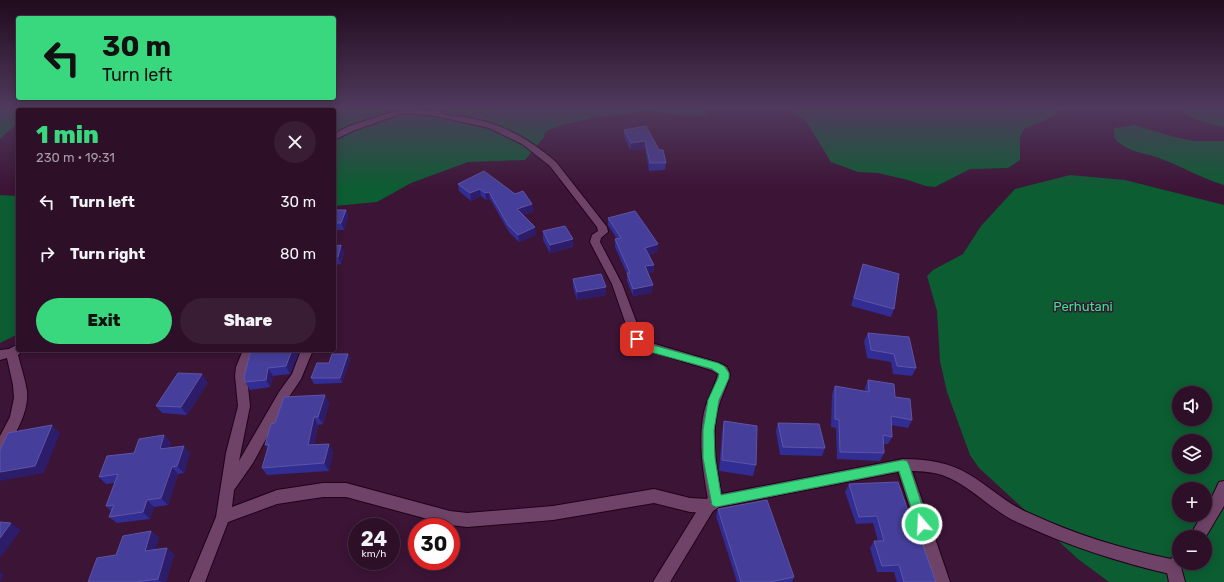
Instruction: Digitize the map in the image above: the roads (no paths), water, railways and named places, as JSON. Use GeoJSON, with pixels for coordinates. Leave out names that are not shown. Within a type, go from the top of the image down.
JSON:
{"type":"FeatureCollection","features":[{"type":"Feature","properties":{"kind":"street"},"geometry":{"type":"LineString","coordinates":[[511,135],[526,142],[553,164],[602,227],[603,232],[596,237],[595,242],[617,284],[637,339],[641,344],[715,366],[721,369],[724,373],[724,378],[714,400],[708,430],[712,504],[661,582]]}},
{"type":"Feature","properties":{"kind":"street"},"geometry":{"type":"LineString","coordinates":[[0,450],[20,405],[20,394],[10,352]]}},
{"type":"Feature","properties":{"kind":"street"},"geometry":{"type":"LineString","coordinates":[[197,582],[223,517],[233,453],[244,406],[241,376],[242,367],[248,352]]}},
{"type":"Feature","properties":{"kind":"street"},"geometry":{"type":"LineString","coordinates":[[228,488],[248,459],[283,396],[296,376],[306,352]]}},
{"type":"Feature","properties":{"kind":"street"},"geometry":{"type":"LineString","coordinates":[[903,465],[942,582]]}},
{"type":"Feature","properties":{"kind":"street"},"geometry":{"type":"LineString","coordinates":[[223,517],[277,497],[323,490],[346,490],[450,518],[468,520],[554,513],[654,496],[690,505],[712,504],[903,465],[925,465],[946,470],[964,480],[1000,505],[1022,517],[1099,548],[1127,557],[1172,563]]}},
{"type":"Feature","properties":{"kind":"street"},"geometry":{"type":"LineString","coordinates":[[1201,530],[1218,503],[1224,487]]}},
{"type":"Feature","properties":{"kind":"street"},"geometry":{"type":"LineString","coordinates":[[1176,570],[1177,582]]}},
{"type":"Feature","properties":{"kind":"park label","name":"Perhutani"},"geometry":{"type":"Point","coordinates":[1083,306]}}]}
